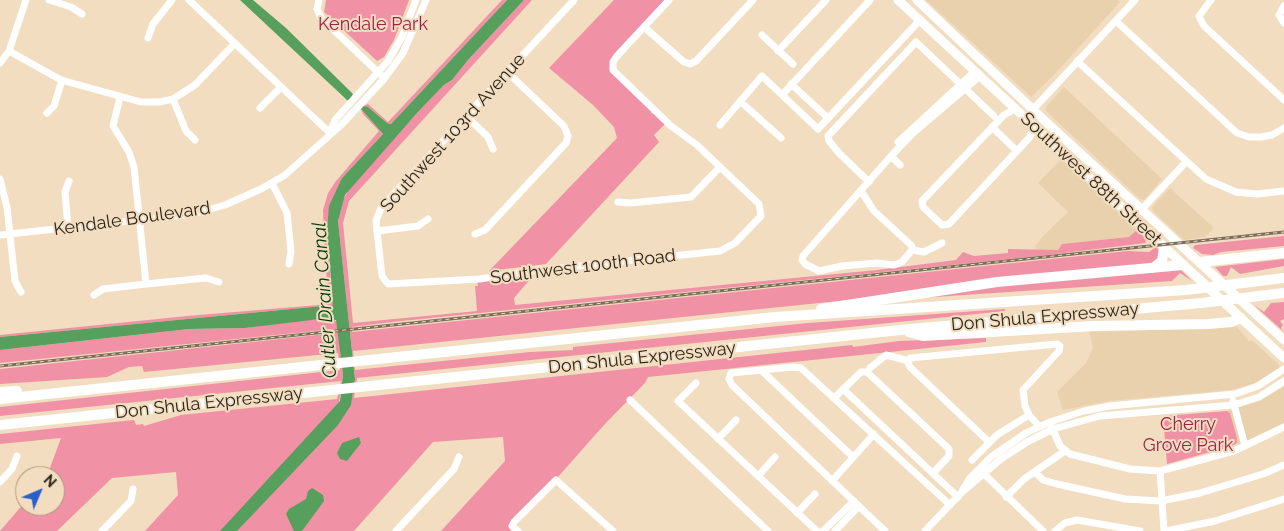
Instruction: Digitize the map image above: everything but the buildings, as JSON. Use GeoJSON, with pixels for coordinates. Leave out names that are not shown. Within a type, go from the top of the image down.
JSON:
{"type":"FeatureCollection","features":[{"type":"Feature","properties":{"kind":"highway"},"geometry":{"type":"LineString","coordinates":[[1153,268],[1162,261],[1164,247]]}},
{"type":"Feature","properties":{"kind":"highway"},"geometry":{"type":"LineString","coordinates":[[1200,262],[1284,253]]}},
{"type":"Feature","properties":{"kind":"highway"},"geometry":{"type":"LineString","coordinates":[[806,314],[828,306],[956,287],[1183,265]]}},
{"type":"Feature","properties":{"kind":"highway","name":"Don Shula Expressway"},"geometry":{"type":"LineString","coordinates":[[0,399],[354,360],[806,314],[1186,290],[1284,278]]}},
{"type":"Feature","properties":{"kind":"highway","name":"Don Shula Expressway"},"geometry":{"type":"LineString","coordinates":[[0,425],[900,330],[1200,303],[1284,293]]}},
{"type":"Feature","properties":{"kind":"highway"},"geometry":{"type":"LineString","coordinates":[[900,330],[923,336],[1094,326],[1208,324],[1231,322],[1241,318]]}},
{"type":"Feature","properties":{"kind":"highway"},"geometry":{"type":"LineString","coordinates":[[0,392],[50,394]]}},
{"type":"Feature","properties":{"kind":"main road","name":"Southwest 88th Street"},"geometry":{"type":"LineString","coordinates":[[898,0],[908,3],[920,20],[977,74],[1284,358]]}},
{"type":"Feature","properties":{"kind":"main road","name":"Southwest 88th Street"},"geometry":{"type":"LineString","coordinates":[[917,0],[1033,110],[1284,340]]}},
{"type":"Feature","properties":{"kind":"main road"},"geometry":{"type":"LineString","coordinates":[[1112,199],[1122,196],[1129,197]]}},
{"type":"Feature","properties":{"kind":"main road"},"geometry":{"type":"LineString","coordinates":[[1183,265],[1200,262]]}},
{"type":"Feature","properties":{"kind":"main road"},"geometry":{"type":"LineString","coordinates":[[1241,318],[1244,312],[1243,303]]}},
{"type":"Feature","properties":{"kind":"street"},"geometry":{"type":"LineString","coordinates":[[0,64],[9,51],[26,0]]}},
{"type":"Feature","properties":{"kind":"street"},"geometry":{"type":"LineString","coordinates":[[49,0],[72,7],[82,14]]}},
{"type":"Feature","properties":{"kind":"street"},"geometry":{"type":"LineString","coordinates":[[148,38],[153,24],[172,0]]}},
{"type":"Feature","properties":{"kind":"street"},"geometry":{"type":"LineString","coordinates":[[189,0],[330,133]]}},
{"type":"Feature","properties":{"kind":"street"},"geometry":{"type":"LineString","coordinates":[[319,0],[317,9],[322,18],[382,76]]}},
{"type":"Feature","properties":{"kind":"street","name":"Kendale Boulevard"},"geometry":{"type":"LineString","coordinates":[[382,76],[399,43],[416,0]]}},
{"type":"Feature","properties":{"kind":"street","name":"Kendale Boulevard"},"geometry":{"type":"LineString","coordinates":[[0,235],[212,210],[247,196],[272,183],[296,165],[340,126],[403,53],[426,0]]}},
{"type":"Feature","properties":{"kind":"street","name":"Southwest 103rd Avenue"},"geometry":{"type":"LineString","coordinates":[[387,283],[382,273],[376,221],[382,207],[574,0]]}},
{"type":"Feature","properties":{"kind":"street"},"geometry":{"type":"LineString","coordinates":[[618,202],[630,203],[688,198],[694,195],[720,167],[697,145],[670,126],[613,70],[614,60],[669,0]]}},
{"type":"Feature","properties":{"kind":"street"},"geometry":{"type":"LineString","coordinates":[[644,27],[684,62],[696,61],[754,0]]}},
{"type":"Feature","properties":{"kind":"street"},"geometry":{"type":"LineString","coordinates":[[778,51],[826,0]]}},
{"type":"Feature","properties":{"kind":"street"},"geometry":{"type":"LineString","coordinates":[[782,95],[870,0]]}},
{"type":"Feature","properties":{"kind":"street"},"geometry":{"type":"LineString","coordinates":[[1025,118],[1135,0]]}},
{"type":"Feature","properties":{"kind":"street"},"geometry":{"type":"LineString","coordinates":[[1211,0],[1199,16],[1204,26],[1284,100]]}},
{"type":"Feature","properties":{"kind":"street"},"geometry":{"type":"LineString","coordinates":[[1284,6],[1280,15],[1284,23]]}},
{"type":"Feature","properties":{"kind":"street"},"geometry":{"type":"LineString","coordinates":[[720,126],[762,76],[818,129],[920,20]]}},
{"type":"Feature","properties":{"kind":"street"},"geometry":{"type":"LineString","coordinates":[[1116,21],[1233,129],[1244,136],[1268,136],[1284,128]]}},
{"type":"Feature","properties":{"kind":"street"},"geometry":{"type":"LineString","coordinates":[[762,35],[793,64]]}},
{"type":"Feature","properties":{"kind":"street"},"geometry":{"type":"LineString","coordinates":[[869,182],[829,141],[830,133],[916,42],[994,116]]}},
{"type":"Feature","properties":{"kind":"street"},"geometry":{"type":"LineString","coordinates":[[9,51],[62,80],[141,102],[174,99],[194,86],[235,43]]}},
{"type":"Feature","properties":{"kind":"street"},"geometry":{"type":"LineString","coordinates":[[1077,61],[1206,179],[1228,190],[1257,194],[1284,191]]}},
{"type":"Feature","properties":{"kind":"street"},"geometry":{"type":"LineString","coordinates":[[475,234],[485,230],[566,142],[568,134],[564,126],[507,72]]}},
{"type":"Feature","properties":{"kind":"street"},"geometry":{"type":"LineString","coordinates":[[912,250],[902,262],[894,265],[877,263],[842,266],[821,271],[805,264],[802,260],[803,256],[913,133],[977,74]]}},
{"type":"Feature","properties":{"kind":"street"},"geometry":{"type":"LineString","coordinates":[[47,113],[54,106],[62,80]]}},
{"type":"Feature","properties":{"kind":"street"},"geometry":{"type":"LineString","coordinates":[[792,84],[828,118]]}},
{"type":"Feature","properties":{"kind":"street"},"geometry":{"type":"LineString","coordinates":[[260,108],[281,87]]}},
{"type":"Feature","properties":{"kind":"street"},"geometry":{"type":"LineString","coordinates":[[120,97],[113,126],[133,162],[146,284]]}},
{"type":"Feature","properties":{"kind":"street"},"geometry":{"type":"LineString","coordinates":[[174,99],[186,130],[195,140]]}},
{"type":"Feature","properties":{"kind":"street"},"geometry":{"type":"LineString","coordinates":[[740,100],[781,138]]}},
{"type":"Feature","properties":{"kind":"street"},"geometry":{"type":"LineString","coordinates":[[1015,109],[1004,115],[922,202],[923,207],[942,225],[949,224],[1029,138],[1035,127]]}},
{"type":"Feature","properties":{"kind":"street"},"geometry":{"type":"LineString","coordinates":[[466,116],[488,136],[493,149]]}},
{"type":"Feature","properties":{"kind":"street"},"geometry":{"type":"LineString","coordinates":[[992,128],[1017,151]]}},
{"type":"Feature","properties":{"kind":"street"},"geometry":{"type":"LineString","coordinates":[[892,156],[900,165]]}},
{"type":"Feature","properties":{"kind":"street"},"geometry":{"type":"LineString","coordinates":[[1142,209],[1186,162]]}},
{"type":"Feature","properties":{"kind":"street","name":"Southwest 100th Road"},"geometry":{"type":"LineString","coordinates":[[387,283],[397,285],[480,279],[530,271],[720,252],[735,243],[760,218],[761,210],[758,202],[720,167]]}},
{"type":"Feature","properties":{"kind":"street"},"geometry":{"type":"LineString","coordinates":[[0,178],[10,234],[15,281],[21,292]]}},
{"type":"Feature","properties":{"kind":"street"},"geometry":{"type":"LineString","coordinates":[[68,181],[65,192],[68,228]]}},
{"type":"Feature","properties":{"kind":"street"},"geometry":{"type":"LineString","coordinates":[[272,183],[287,213],[291,251],[289,264]]}},
{"type":"Feature","properties":{"kind":"street"},"geometry":{"type":"LineString","coordinates":[[861,191],[874,211],[912,246],[912,250]]}},
{"type":"Feature","properties":{"kind":"street"},"geometry":{"type":"LineString","coordinates":[[377,231],[418,226],[428,219]]}},
{"type":"Feature","properties":{"kind":"street"},"geometry":{"type":"LineString","coordinates":[[912,250],[924,252],[942,243]]}},
{"type":"Feature","properties":{"kind":"street"},"geometry":{"type":"LineString","coordinates":[[94,295],[103,289],[146,284],[206,278],[219,282]]}},
{"type":"Feature","properties":{"kind":"street"},"geometry":{"type":"LineString","coordinates":[[909,361],[914,357],[1057,344],[1060,347],[1059,351],[1023,390],[1023,402],[1032,430]]}},
{"type":"Feature","properties":{"kind":"street"},"geometry":{"type":"LineString","coordinates":[[870,368],[886,355],[909,361]]}},
{"type":"Feature","properties":{"kind":"street"},"geometry":{"type":"LineString","coordinates":[[909,361],[910,367],[989,442]]}},
{"type":"Feature","properties":{"kind":"street"},"geometry":{"type":"LineString","coordinates":[[885,531],[732,385],[729,377],[734,372],[798,367],[824,388],[839,394],[960,494]]}},
{"type":"Feature","properties":{"kind":"street"},"geometry":{"type":"LineString","coordinates":[[926,531],[999,451],[1039,426],[1084,411],[1116,406],[1232,395],[1258,386],[1284,369]]}},
{"type":"Feature","properties":{"kind":"street"},"geometry":{"type":"LineString","coordinates":[[760,370],[854,457]]}},
{"type":"Feature","properties":{"kind":"street"},"geometry":{"type":"LineString","coordinates":[[839,394],[862,371],[868,373],[948,447],[949,456],[933,473]]}},
{"type":"Feature","properties":{"kind":"street"},"geometry":{"type":"LineString","coordinates":[[981,472],[1016,449],[1053,429],[1081,420],[1117,414],[1234,405],[1255,398],[1284,381]]}},
{"type":"Feature","properties":{"kind":"street"},"geometry":{"type":"LineString","coordinates":[[696,383],[678,401],[817,531]]}},
{"type":"Feature","properties":{"kind":"street"},"geometry":{"type":"LineString","coordinates":[[839,394],[874,434],[950,504]]}},
{"type":"Feature","properties":{"kind":"street"},"geometry":{"type":"LineString","coordinates":[[1232,395],[1245,446]]}},
{"type":"Feature","properties":{"kind":"street"},"geometry":{"type":"LineString","coordinates":[[630,400],[768,531]]}},
{"type":"Feature","properties":{"kind":"street"},"geometry":{"type":"LineString","coordinates":[[1116,406],[1117,414]]}},
{"type":"Feature","properties":{"kind":"street"},"geometry":{"type":"LineString","coordinates":[[1028,416],[1039,426]]}},
{"type":"Feature","properties":{"kind":"street"},"geometry":{"type":"LineString","coordinates":[[972,460],[989,442],[1028,416]]}},
{"type":"Feature","properties":{"kind":"street"},"geometry":{"type":"LineString","coordinates":[[718,439],[736,420]]}},
{"type":"Feature","properties":{"kind":"street"},"geometry":{"type":"LineString","coordinates":[[1050,422],[1065,451],[1073,455],[1120,466],[1160,471],[1204,460],[1245,446],[1284,427]]}},
{"type":"Feature","properties":{"kind":"street"},"geometry":{"type":"LineString","coordinates":[[832,481],[874,434]]}},
{"type":"Feature","properties":{"kind":"street"},"geometry":{"type":"LineString","coordinates":[[1006,496],[1065,451]]}},
{"type":"Feature","properties":{"kind":"street"},"geometry":{"type":"LineString","coordinates":[[0,482],[12,470],[17,456]]}},
{"type":"Feature","properties":{"kind":"street"},"geometry":{"type":"LineString","coordinates":[[396,531],[454,469],[458,457]]}},
{"type":"Feature","properties":{"kind":"street"},"geometry":{"type":"LineString","coordinates":[[758,476],[775,457]]}},
{"type":"Feature","properties":{"kind":"street"},"geometry":{"type":"LineString","coordinates":[[1035,472],[1043,480],[1057,484],[1125,498],[1161,500],[1185,497],[1235,483],[1284,465]]}},
{"type":"Feature","properties":{"kind":"street"},"geometry":{"type":"LineString","coordinates":[[1160,471],[1165,531],[1215,521],[1284,499]]}},
{"type":"Feature","properties":{"kind":"street"},"geometry":{"type":"LineString","coordinates":[[981,472],[1043,531]]}},
{"type":"Feature","properties":{"kind":"street"},"geometry":{"type":"LineString","coordinates":[[518,531],[512,526],[514,522],[556,480],[613,531]]}},
{"type":"Feature","properties":{"kind":"street"},"geometry":{"type":"LineString","coordinates":[[102,531],[131,500],[133,489]]}},
{"type":"Feature","properties":{"kind":"street"},"geometry":{"type":"LineString","coordinates":[[797,513],[815,494]]}},
{"type":"Feature","properties":{"kind":"street"},"geometry":{"type":"LineString","coordinates":[[822,531],[856,504]]}},
{"type":"Feature","properties":{"kind":"street"},"geometry":{"type":"LineString","coordinates":[[834,531],[856,504]]}},
{"type":"Feature","properties":{"kind":"street"},"geometry":{"type":"LineString","coordinates":[[1055,531],[1065,523],[1076,520],[1140,531]]}},
{"type":"Feature","properties":{"kind":"shaded area"},"geometry":{"type":"Polygon","coordinates":[[[240,0],[253,0],[286,28],[353,94],[350,100],[347,100],[240,0]]]}},
{"type":"Feature","properties":{"kind":"shaded area"},"geometry":{"type":"Polygon","coordinates":[[[507,0],[524,0],[452,80],[444,85],[417,113],[345,195],[338,221],[355,379],[351,405],[338,425],[237,531],[220,531],[340,401],[343,374],[336,320],[320,319],[245,328],[189,329],[0,350],[0,337],[333,305],[327,230],[329,206],[342,178],[383,134],[361,109],[363,106],[368,107],[387,123],[391,124],[507,0]]]}},
{"type":"Feature","properties":{"kind":"shaded area"},"geometry":{"type":"Polygon","coordinates":[[[926,0],[1118,0],[1120,2],[1052,77],[1031,97],[926,0]]]}},
{"type":"Feature","properties":{"kind":"shaded area"},"geometry":{"type":"Polygon","coordinates":[[[1064,87],[1162,179],[1144,200],[1139,198],[1046,111],[1046,107],[1064,87]]]}},
{"type":"Feature","properties":{"kind":"shaded area"},"geometry":{"type":"Polygon","coordinates":[[[1061,159],[1137,230],[1129,237],[1062,244],[1058,250],[1037,251],[1035,246],[1068,212],[1038,183],[1061,159]]]}},
{"type":"Feature","properties":{"kind":"shaded area"},"geometry":{"type":"Polygon","coordinates":[[[1170,188],[1214,228],[1205,237],[1184,240],[1153,211],[1152,207],[1170,188]]]}},
{"type":"Feature","properties":{"kind":"shaded area"},"geometry":{"type":"Polygon","coordinates":[[[1237,327],[1249,341],[1253,341],[1280,366],[1278,369],[1255,383],[1232,390],[1109,401],[1063,410],[1057,392],[1086,363],[1093,348],[1089,332],[1237,327]]]}},
{"type":"Feature","properties":{"kind":"shaded area"},"geometry":{"type":"Polygon","coordinates":[[[1284,387],[1284,431],[1241,451],[1237,443],[1230,413],[1227,411],[1259,401],[1284,387]]]}},
{"type":"Feature","properties":{"kind":"shaded area"},"geometry":{"type":"Polygon","coordinates":[[[359,437],[361,443],[347,461],[340,459],[337,453],[342,443],[359,437]]]}},
{"type":"Feature","properties":{"kind":"shaded area"},"geometry":{"type":"Polygon","coordinates":[[[312,488],[323,495],[324,501],[302,531],[294,531],[286,514],[289,509],[306,499],[308,491],[312,488]]]}},
{"type":"Feature","properties":{"kind":"green space","name":"Kendale Park"},"geometry":{"type":"Polygon","coordinates":[[[326,0],[409,0],[394,40],[384,57],[377,61],[324,12],[326,0]]]}},
{"type":"Feature","properties":{"kind":"green space"},"geometry":{"type":"Polygon","coordinates":[[[502,0],[507,0],[391,124],[387,123],[369,108],[363,106],[368,104],[388,122],[502,0]]]}},
{"type":"Feature","properties":{"kind":"green space"},"geometry":{"type":"Polygon","coordinates":[[[524,0],[532,0],[349,201],[343,223],[353,323],[477,311],[475,286],[478,286],[477,281],[532,273],[533,276],[514,298],[515,305],[877,270],[956,260],[963,252],[974,256],[1008,253],[1008,249],[1058,250],[1062,244],[1129,237],[1137,230],[1147,240],[1145,241],[1146,243],[1039,256],[392,322],[352,327],[352,332],[1128,251],[1149,252],[1156,247],[1162,253],[1156,263],[858,299],[353,351],[355,370],[530,352],[573,350],[573,347],[808,323],[1005,309],[1005,311],[357,378],[354,398],[852,345],[853,347],[899,341],[986,338],[986,342],[648,377],[645,383],[604,425],[510,531],[441,531],[505,461],[503,437],[433,442],[354,531],[145,531],[178,495],[176,472],[112,478],[57,531],[0,531],[15,514],[15,516],[65,516],[65,466],[51,466],[61,438],[0,444],[0,434],[134,420],[136,425],[143,424],[144,426],[181,415],[337,399],[341,381],[0,416],[0,407],[340,370],[338,353],[144,372],[142,366],[129,367],[107,377],[0,384],[0,369],[335,333],[335,329],[0,363],[0,350],[189,329],[245,328],[299,320],[333,319],[337,322],[343,374],[339,403],[351,403],[355,379],[338,221],[343,200],[353,183],[417,113],[444,85],[452,80],[524,0]]]}},
{"type":"Feature","properties":{"kind":"green space"},"geometry":{"type":"Polygon","coordinates":[[[614,0],[666,0],[614,56],[611,71],[652,111],[651,114],[653,113],[665,124],[654,135],[659,142],[546,264],[489,271],[617,138],[614,127],[593,105],[549,68],[614,0]]]}},
{"type":"Feature","properties":{"kind":"green space"},"geometry":{"type":"Polygon","coordinates":[[[361,109],[383,134],[342,178],[327,241],[333,305],[0,337],[0,335],[187,316],[330,304],[325,263],[323,210],[328,193],[336,181],[379,131],[363,114],[361,109]]]}},
{"type":"Feature","properties":{"kind":"green space"},"geometry":{"type":"Polygon","coordinates":[[[1284,236],[1284,246],[1221,252],[1213,255],[1202,254],[1193,248],[1195,245],[1284,236]]]}},
{"type":"Feature","properties":{"kind":"green space"},"geometry":{"type":"Polygon","coordinates":[[[1284,259],[1284,266],[1240,274],[1231,267],[1227,276],[1223,276],[1215,267],[1284,259]]]}},
{"type":"Feature","properties":{"kind":"green space"},"geometry":{"type":"Polygon","coordinates":[[[1178,267],[1192,281],[1180,273],[1172,281],[905,299],[913,295],[1178,267]]]}},
{"type":"Feature","properties":{"kind":"green space"},"geometry":{"type":"Polygon","coordinates":[[[1284,302],[1284,319],[1280,321],[1284,332],[1254,305],[1264,312],[1271,303],[1284,302]]]}},
{"type":"Feature","properties":{"kind":"green space","name":"Cherry Grove Park"},"geometry":{"type":"Polygon","coordinates":[[[1227,411],[1230,413],[1237,443],[1167,464],[1163,416],[1227,411]]]}},
{"type":"Feature","properties":{"kind":"railway"},"geometry":{"type":"LineString","coordinates":[[0,366],[1284,232]]}},
{"type":"Feature","properties":{"kind":"water label","name":"Cutler Drain Canal"},"geometry":{"type":"Point","coordinates":[325,300]}}]}
